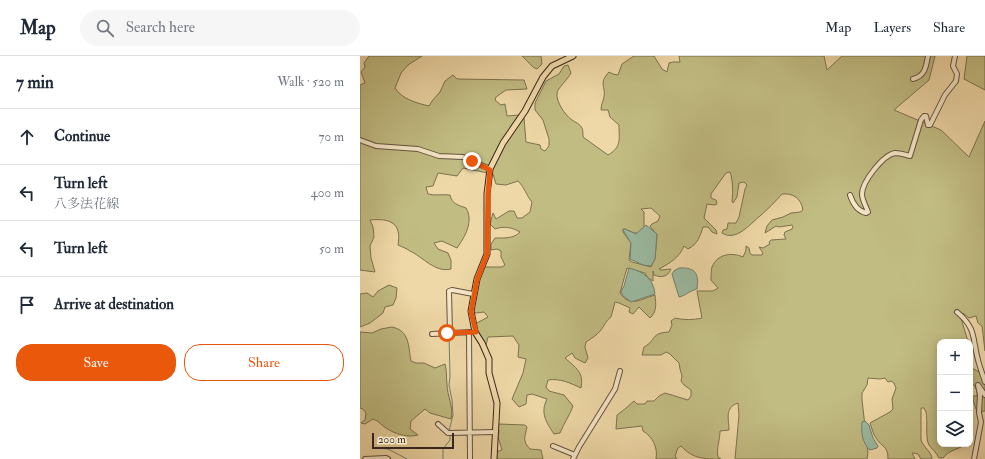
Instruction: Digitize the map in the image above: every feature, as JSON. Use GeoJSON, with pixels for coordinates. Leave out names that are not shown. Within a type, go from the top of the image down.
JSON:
{"type":"FeatureCollection","features":[{"type":"Feature","properties":{"kind":"main road"},"geometry":{"type":"LineString","coordinates":[[494,459],[497,402],[489,373],[489,359],[476,332],[471,312],[473,294],[487,254],[490,170],[504,143],[525,111],[548,70],[555,64],[573,56]]}},
{"type":"Feature","properties":{"kind":"street"},"geometry":{"type":"LineString","coordinates":[[913,79],[921,77],[928,56]]}},
{"type":"Feature","properties":{"kind":"street"},"geometry":{"type":"LineString","coordinates":[[850,195],[858,210],[866,213],[868,212],[862,196],[864,185],[873,171],[889,155],[898,154],[910,156],[921,120],[924,116],[926,116],[928,125],[930,125],[945,95],[956,81],[957,74],[953,66],[956,56]]}},
{"type":"Feature","properties":{"kind":"street"},"geometry":{"type":"LineString","coordinates":[[360,140],[376,146],[418,149],[439,156],[463,156],[490,170]]}},
{"type":"Feature","properties":{"kind":"street"},"geometry":{"type":"LineString","coordinates":[[449,333],[449,291],[452,290],[473,294]]}},
{"type":"Feature","properties":{"kind":"street"},"geometry":{"type":"LineString","coordinates":[[957,312],[968,322],[972,330],[978,362],[985,382]]}},
{"type":"Feature","properties":{"kind":"street"},"geometry":{"type":"LineString","coordinates":[[469,332],[470,459]]}},
{"type":"Feature","properties":{"kind":"street"},"geometry":{"type":"LineString","coordinates":[[432,334],[476,332]]}},
{"type":"Feature","properties":{"kind":"street"},"geometry":{"type":"LineString","coordinates":[[553,446],[574,457],[615,389],[620,371]]}},
{"type":"Feature","properties":{"kind":"street"},"geometry":{"type":"LineString","coordinates":[[974,459],[981,425],[979,412],[980,395],[978,385],[985,395]]}},
{"type":"Feature","properties":{"kind":"street"},"geometry":{"type":"LineString","coordinates":[[977,413],[981,419]]}},
{"type":"Feature","properties":{"kind":"street"},"geometry":{"type":"LineString","coordinates":[[438,424],[449,433],[496,432]]}},
{"type":"Feature","properties":{"kind":"street"},"geometry":{"type":"LineString","coordinates":[[365,459],[388,459]]}},
{"type":"Feature","properties":{"kind":"shaded area"},"geometry":{"type":"Polygon","coordinates":[[[369,56],[422,56],[408,65],[401,73],[395,88],[405,98],[429,106],[440,92],[445,81],[453,75],[457,79],[524,80],[527,89],[506,90],[496,97],[495,100],[501,105],[505,104],[507,116],[519,115],[524,118],[526,142],[540,145],[541,149],[545,151],[549,146],[549,139],[543,120],[535,110],[535,103],[546,81],[559,74],[564,66],[568,65],[571,73],[557,93],[559,104],[572,120],[579,124],[583,130],[583,137],[608,155],[618,146],[619,125],[610,117],[608,110],[601,110],[604,97],[603,82],[609,72],[618,75],[622,64],[634,56],[654,56],[662,69],[667,72],[669,63],[680,62],[679,56],[824,56],[827,70],[842,56],[935,56],[929,80],[894,110],[941,130],[969,157],[985,121],[985,351],[982,326],[978,323],[976,316],[969,318],[963,313],[960,315],[968,339],[937,339],[937,447],[961,447],[948,453],[943,458],[939,458],[929,445],[926,412],[924,408],[921,408],[921,440],[931,454],[932,459],[921,459],[918,454],[912,453],[915,459],[888,459],[886,449],[873,433],[870,423],[893,409],[892,399],[896,388],[894,383],[891,381],[888,382],[885,378],[868,378],[867,385],[862,393],[868,452],[867,459],[735,459],[739,415],[738,403],[731,408],[728,414],[729,430],[720,431],[718,457],[721,459],[709,459],[694,456],[681,446],[678,448],[675,456],[677,459],[656,459],[654,443],[650,436],[643,431],[642,426],[616,429],[617,415],[634,401],[637,404],[645,404],[647,401],[654,401],[665,393],[688,400],[691,396],[691,390],[681,381],[682,376],[679,363],[666,352],[661,355],[642,355],[644,347],[651,342],[656,335],[669,332],[672,325],[671,321],[675,318],[688,320],[702,318],[697,291],[713,291],[718,288],[711,280],[712,267],[717,259],[725,255],[739,255],[743,257],[746,246],[749,248],[752,255],[762,255],[763,253],[759,247],[763,248],[770,244],[769,242],[771,240],[786,239],[784,235],[785,232],[793,227],[792,225],[776,226],[765,233],[767,226],[772,220],[803,210],[796,197],[790,194],[782,194],[766,211],[738,234],[727,235],[722,233],[723,230],[727,229],[728,223],[736,223],[739,217],[747,185],[744,182],[739,183],[737,197],[733,203],[730,172],[726,173],[711,194],[711,198],[716,200],[717,204],[707,204],[704,218],[716,230],[717,234],[712,232],[708,227],[703,227],[698,240],[694,245],[688,249],[684,246],[677,257],[659,269],[671,269],[668,274],[664,276],[654,275],[653,271],[653,281],[648,278],[645,273],[627,268],[620,293],[624,298],[632,301],[655,295],[656,308],[652,316],[650,318],[639,307],[633,314],[629,312],[630,308],[615,302],[611,317],[599,332],[586,342],[585,347],[588,358],[585,363],[575,358],[572,353],[565,358],[580,374],[582,383],[581,388],[561,380],[548,380],[546,387],[549,391],[564,395],[573,406],[560,433],[554,434],[546,421],[544,413],[547,399],[532,394],[527,395],[526,404],[519,407],[512,399],[523,373],[526,359],[518,357],[519,345],[513,336],[488,337],[486,345],[475,324],[488,317],[484,312],[476,313],[472,311],[478,280],[484,267],[502,267],[505,265],[501,257],[501,251],[497,249],[491,250],[491,244],[495,238],[512,237],[520,232],[508,228],[495,229],[490,224],[493,213],[496,219],[509,211],[514,211],[517,218],[522,218],[530,212],[532,202],[518,181],[506,185],[496,184],[493,174],[463,168],[457,176],[438,173],[433,186],[426,187],[428,194],[450,195],[454,202],[466,208],[469,218],[468,229],[457,248],[442,241],[434,243],[438,249],[448,253],[451,260],[451,269],[445,270],[434,267],[407,249],[398,245],[398,232],[396,227],[389,221],[370,220],[373,227],[374,237],[370,246],[371,258],[375,272],[360,270],[360,85],[365,83],[361,72],[365,67],[364,63],[369,56]],[[651,208],[641,209],[644,212],[644,227],[639,233],[634,233],[623,229],[623,232],[631,243],[629,260],[651,267],[655,259],[657,235],[650,226],[658,221],[660,216],[651,208]]]}},
{"type":"Feature","properties":{"kind":"shaded area"},"geometry":{"type":"Polygon","coordinates":[[[522,56],[541,56],[542,64],[537,69],[522,56]]]}},
{"type":"Feature","properties":{"kind":"shaded area"},"geometry":{"type":"Polygon","coordinates":[[[967,56],[985,56],[985,90],[964,79],[967,56]]]}},
{"type":"Feature","properties":{"kind":"shaded area"},"geometry":{"type":"Polygon","coordinates":[[[646,225],[657,234],[655,259],[651,266],[643,265],[630,259],[631,243],[623,230],[625,229],[636,234],[646,225]]]}},
{"type":"Feature","properties":{"kind":"shaded area"},"geometry":{"type":"Polygon","coordinates":[[[629,268],[647,276],[654,288],[655,294],[631,302],[623,296],[621,291],[629,268]]]}},
{"type":"Feature","properties":{"kind":"shaded area"},"geometry":{"type":"Polygon","coordinates":[[[679,268],[693,270],[695,272],[697,276],[697,289],[679,297],[672,274],[679,268]]]}},
{"type":"Feature","properties":{"kind":"shaded area"},"geometry":{"type":"Polygon","coordinates":[[[389,285],[397,288],[396,298],[393,305],[385,307],[383,313],[370,323],[360,327],[360,294],[367,293],[373,297],[378,291],[389,285]]]}},
{"type":"Feature","properties":{"kind":"shaded area"},"geometry":{"type":"Polygon","coordinates":[[[392,327],[398,329],[405,336],[411,361],[416,363],[424,363],[435,368],[445,364],[447,388],[452,410],[451,419],[430,413],[425,409],[411,421],[410,429],[418,435],[414,436],[397,434],[373,419],[365,424],[361,423],[365,420],[366,413],[360,408],[360,332],[372,333],[381,329],[392,327]]]}},
{"type":"Feature","properties":{"kind":"shaded area"},"geometry":{"type":"Polygon","coordinates":[[[973,369],[982,374],[985,384],[985,411],[977,412],[973,400],[973,396],[977,396],[974,386],[973,369]]]}},
{"type":"Feature","properties":{"kind":"shaded area"},"geometry":{"type":"Polygon","coordinates":[[[865,421],[869,425],[873,438],[878,446],[877,448],[870,450],[864,441],[862,422],[865,421]]]}},
{"type":"Feature","properties":{"kind":"shaded area"},"geometry":{"type":"Polygon","coordinates":[[[498,424],[525,425],[527,427],[525,439],[526,444],[530,449],[541,450],[543,459],[497,459],[496,452],[502,450],[498,437],[498,424]]]}},
{"type":"Feature","properties":{"kind":"waterway"},"geometry":{"type":"LineString","coordinates":[[449,335],[449,385],[453,415],[449,431]]}},
{"type":"Feature","properties":{"kind":"waterway"},"geometry":{"type":"LineString","coordinates":[[443,459],[443,449],[450,440],[450,434]]}},
{"type":"Feature","properties":{"kind":"waterway"},"geometry":{"type":"LineString","coordinates":[[378,448],[388,449],[407,459]]}},
{"type":"Feature","properties":{"kind":"route"},"geometry":{"type":"LineString","coordinates":[[447,333],[476,332],[471,317],[471,304],[477,280],[487,254],[490,170],[472,161]]}}]}
